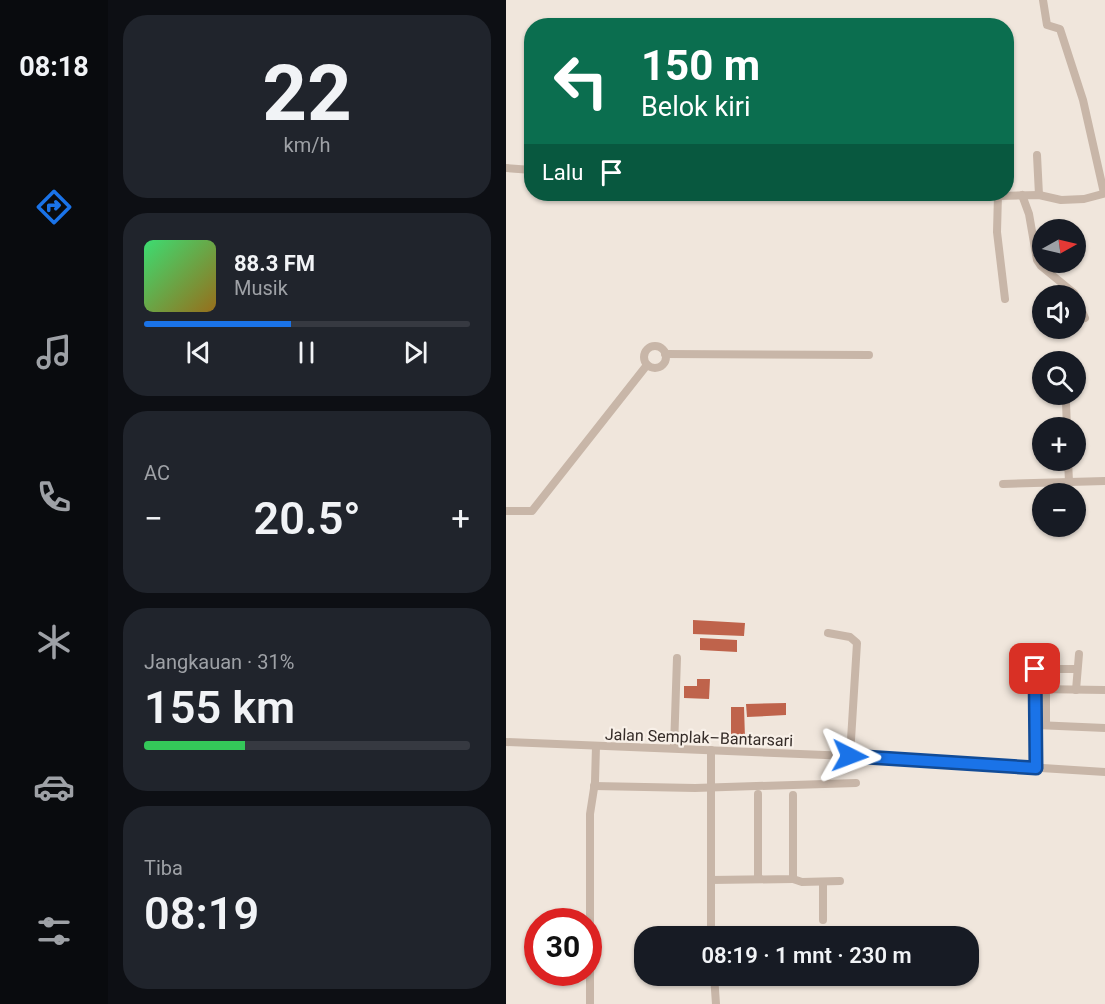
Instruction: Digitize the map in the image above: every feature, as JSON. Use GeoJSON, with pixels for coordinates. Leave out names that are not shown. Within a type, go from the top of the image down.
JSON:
{"type":"FeatureCollection","features":[{"type":"Feature","properties":{"kind":"street"},"geometry":{"type":"LineString","coordinates":[[1014,195],[1039,195],[1061,200],[1084,199],[1105,193],[1083,100],[1060,29],[1047,25],[1043,0]]}},
{"type":"Feature","properties":{"kind":"street"},"geometry":{"type":"LineString","coordinates":[[1037,155],[1039,195]]}},
{"type":"Feature","properties":{"kind":"street"},"geometry":{"type":"LineString","coordinates":[[506,168],[524,169]]}},
{"type":"Feature","properties":{"kind":"street"},"geometry":{"type":"LineString","coordinates":[[1022,195],[1029,214],[1037,260],[1064,285]]}},
{"type":"Feature","properties":{"kind":"street"},"geometry":{"type":"LineString","coordinates":[[998,201],[997,232],[1005,298]]}},
{"type":"Feature","properties":{"kind":"street"},"geometry":{"type":"LineString","coordinates":[[653,346],[661,348],[665,354],[665,361],[660,367],[653,368],[647,365],[644,357],[646,350],[653,346]]}},
{"type":"Feature","properties":{"kind":"street"},"geometry":{"type":"LineString","coordinates":[[665,354],[869,356]]}},
{"type":"Feature","properties":{"kind":"street"},"geometry":{"type":"LineString","coordinates":[[506,511],[532,511],[647,365]]}},
{"type":"Feature","properties":{"kind":"street"},"geometry":{"type":"LineString","coordinates":[[1068,471],[1069,482]]}},
{"type":"Feature","properties":{"kind":"street"},"geometry":{"type":"LineString","coordinates":[[1003,484],[1106,481]]}},
{"type":"Feature","properties":{"kind":"street"},"geometry":{"type":"LineString","coordinates":[[828,633],[850,637],[857,643],[850,756]]}},
{"type":"Feature","properties":{"kind":"street"},"geometry":{"type":"LineString","coordinates":[[1034,650],[1036,768]]}},
{"type":"Feature","properties":{"kind":"street"},"geometry":{"type":"LineString","coordinates":[[1076,690],[1079,654]]}},
{"type":"Feature","properties":{"kind":"street"},"geometry":{"type":"LineString","coordinates":[[674,748],[677,658]]}},
{"type":"Feature","properties":{"kind":"street"},"geometry":{"type":"LineString","coordinates":[[1035,669],[1077,669]]}},
{"type":"Feature","properties":{"kind":"street"},"geometry":{"type":"LineString","coordinates":[[1036,689],[1106,690]]}},
{"type":"Feature","properties":{"kind":"street"},"geometry":{"type":"LineString","coordinates":[[1046,690],[1046,725]]}},
{"type":"Feature","properties":{"kind":"street"},"geometry":{"type":"LineString","coordinates":[[1036,725],[1106,728]]}},
{"type":"Feature","properties":{"kind":"street","name":"Jalan Semplak–Bantarsari"},"geometry":{"type":"LineString","coordinates":[[506,742],[850,756],[1106,772]]}},
{"type":"Feature","properties":{"kind":"street"},"geometry":{"type":"LineString","coordinates":[[590,1004],[590,814],[596,746]]}},
{"type":"Feature","properties":{"kind":"street"},"geometry":{"type":"LineString","coordinates":[[711,750],[712,926]]}},
{"type":"Feature","properties":{"kind":"street"},"geometry":{"type":"LineString","coordinates":[[594,786],[711,788],[856,783]]}},
{"type":"Feature","properties":{"kind":"street"},"geometry":{"type":"LineString","coordinates":[[758,794],[758,879]]}},
{"type":"Feature","properties":{"kind":"street"},"geometry":{"type":"LineString","coordinates":[[793,795],[793,879]]}},
{"type":"Feature","properties":{"kind":"street"},"geometry":{"type":"LineString","coordinates":[[711,880],[840,881]]}},
{"type":"Feature","properties":{"kind":"street"},"geometry":{"type":"LineString","coordinates":[[823,882],[823,920]]}},
{"type":"Feature","properties":{"kind":"street"},"geometry":{"type":"LineString","coordinates":[[715,986],[716,1004]]}},
{"type":"Feature","properties":{"kind":"building"},"geometry":{"type":"Polygon","coordinates":[[[693,620],[745,623],[744,636],[693,634],[693,620]]]}},
{"type":"Feature","properties":{"kind":"building"},"geometry":{"type":"Polygon","coordinates":[[[700,638],[737,640],[737,652],[700,650],[700,638]]]}},
{"type":"Feature","properties":{"kind":"building"},"geometry":{"type":"Polygon","coordinates":[[[697,679],[710,679],[709,699],[684,698],[684,686],[697,686],[697,679]]]}},
{"type":"Feature","properties":{"kind":"building"},"geometry":{"type":"Polygon","coordinates":[[[786,703],[786,715],[747,717],[746,704],[786,703]]]}},
{"type":"Feature","properties":{"kind":"building"},"geometry":{"type":"Polygon","coordinates":[[[731,707],[744,707],[745,738],[731,738],[731,707]]]}},
{"type":"Feature","properties":{"kind":"route"},"geometry":{"type":"LineString","coordinates":[[850,756],[1036,768],[1035,669]]}}]}
